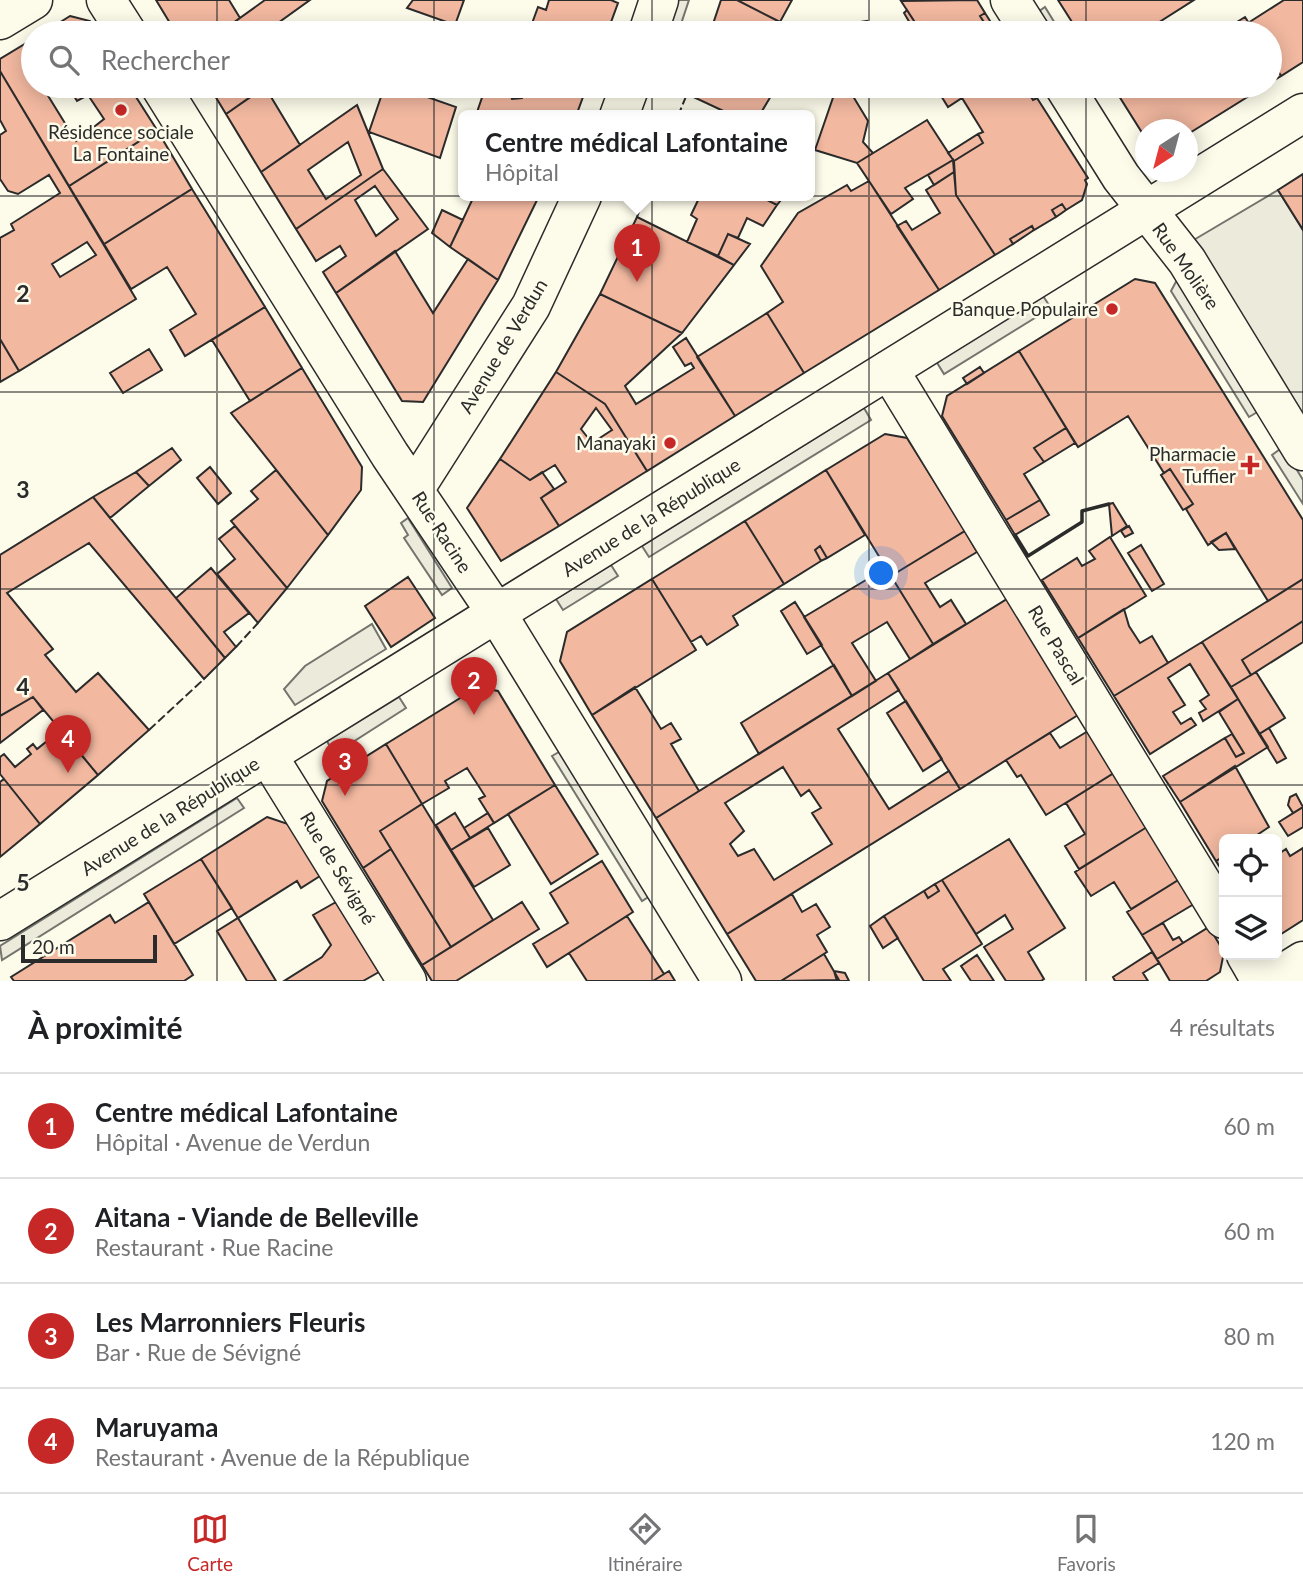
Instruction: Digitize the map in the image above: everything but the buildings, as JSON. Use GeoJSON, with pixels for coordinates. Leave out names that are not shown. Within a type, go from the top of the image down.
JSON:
{"type":"FeatureCollection","features":[{"type":"Feature","properties":{"kind":"street"},"geometry":{"type":"LineString","coordinates":[[0,20],[33,0]]}},
{"type":"Feature","properties":{"kind":"street"},"geometry":{"type":"LineString","coordinates":[[106,0],[119,21]]}},
{"type":"Feature","properties":{"kind":"street"},"geometry":{"type":"LineString","coordinates":[[652,21],[659,0]]}},
{"type":"Feature","properties":{"kind":"street"},"geometry":{"type":"LineString","coordinates":[[1010,0],[1023,21]]}},
{"type":"Feature","properties":{"kind":"street","name":"Rue Racine"},"geometry":{"type":"LineString","coordinates":[[168,98],[414,490],[497,614],[722,981]]}},
{"type":"Feature","properties":{"kind":"street","name":"Rue Molière"},"geometry":{"type":"LineString","coordinates":[[1072,98],[1121,177],[1187,261],[1303,451]]}},
{"type":"Feature","properties":{"kind":"street","name":"Avenue de la République"},"geometry":{"type":"LineString","coordinates":[[0,921],[1303,113]]}},
{"type":"Feature","properties":{"kind":"street","name":"Avenue de Verdun"},"geometry":{"type":"LineString","coordinates":[[414,490],[531,306],[580,201]]}},
{"type":"Feature","properties":{"kind":"street","name":"Rue Pascal"},"geometry":{"type":"LineString","coordinates":[[889,370],[1219,911]]}},
{"type":"Feature","properties":{"kind":"street","name":"Rue de Sévigné"},"geometry":{"type":"LineString","coordinates":[[268,756],[407,981]]}},
{"type":"Feature","properties":{"kind":"street"},"geometry":{"type":"LineString","coordinates":[[1249,960],[1261,981]]}},
{"type":"Feature","properties":{"kind":"street"},"geometry":{"type":"LineString","coordinates":[[1271,981],[1303,961]]}},
{"type":"Feature","properties":{"kind":"shaded area"},"geometry":{"type":"Polygon","coordinates":[[[676,0],[689,0],[682,21],[668,21],[676,0]]]}},
{"type":"Feature","properties":{"kind":"shaded area"},"geometry":{"type":"Polygon","coordinates":[[[1045,7],[1054,21],[1040,21],[1035,14],[1045,7]]]}},
{"type":"Feature","properties":{"kind":"shaded area"},"geometry":{"type":"Polygon","coordinates":[[[1278,190],[1303,230],[1303,421],[1192,241],[1278,190]]]}},
{"type":"Feature","properties":{"kind":"shaded area"},"geometry":{"type":"Polygon","coordinates":[[[1178,278],[1259,411],[1249,417],[1171,291],[1178,278]]]}},
{"type":"Feature","properties":{"kind":"shaded area"},"geometry":{"type":"Polygon","coordinates":[[[1043,296],[1051,308],[944,374],[936,361],[1043,296]]]}},
{"type":"Feature","properties":{"kind":"shaded area"},"geometry":{"type":"Polygon","coordinates":[[[864,408],[871,420],[649,557],[642,546],[864,408]]]}},
{"type":"Feature","properties":{"kind":"shaded area"},"geometry":{"type":"Polygon","coordinates":[[[1283,447],[1303,480],[1303,504],[1272,455],[1283,447]]]}},
{"type":"Feature","properties":{"kind":"shaded area"},"geometry":{"type":"Polygon","coordinates":[[[408,518],[452,588],[442,595],[404,538],[408,535],[401,523],[408,518]]]}},
{"type":"Feature","properties":{"kind":"shaded area"},"geometry":{"type":"Polygon","coordinates":[[[611,565],[618,576],[563,610],[556,599],[611,565]]]}},
{"type":"Feature","properties":{"kind":"shaded area"},"geometry":{"type":"Polygon","coordinates":[[[372,624],[386,649],[295,705],[284,689],[305,666],[372,624]]]}},
{"type":"Feature","properties":{"kind":"shaded area"},"geometry":{"type":"Polygon","coordinates":[[[399,697],[406,708],[334,754],[327,741],[399,697]]]}},
{"type":"Feature","properties":{"kind":"shaded area"},"geometry":{"type":"Polygon","coordinates":[[[564,749],[653,894],[642,901],[552,756],[564,749]]]}},
{"type":"Feature","properties":{"kind":"shaded area"},"geometry":{"type":"Polygon","coordinates":[[[237,798],[244,808],[2,960],[0,946],[237,798]]]}},
{"type":"Feature","properties":{"kind":"fence"},"geometry":{"type":"LineString","coordinates":[[680,110],[685,98]]}},
{"type":"Feature","properties":{"kind":"fence"},"geometry":{"type":"LineString","coordinates":[[637,217],[643,201]]}},
{"type":"Feature","properties":{"kind":"fence"},"geometry":{"type":"LineString","coordinates":[[236,647],[258,623]]}},
{"type":"Feature","properties":{"kind":"fence"},"geometry":{"type":"LineString","coordinates":[[149,730],[204,679]]}},
{"type":"Feature","properties":{"kind":"wall"},"geometry":{"type":"LineString","coordinates":[[1015,535],[1028,556],[1082,522],[1082,511],[1109,504]]}},
{"type":"Feature","properties":{"kind":"place","name":"Résidence sociale La Fontaine"},"geometry":{"type":"Point","coordinates":[121,110]}},
{"type":"Feature","properties":{"kind":"place","name":"Centre médical Lafontaine"},"geometry":{"type":"Point","coordinates":[637,282]}},
{"type":"Feature","properties":{"kind":"place","name":"Banque Populaire"},"geometry":{"type":"Point","coordinates":[1112,309]}},
{"type":"Feature","properties":{"kind":"place","name":"Manayaki"},"geometry":{"type":"Point","coordinates":[670,443]}},
{"type":"Feature","properties":{"kind":"place","name":"Pharmacie Tuffier"},"geometry":{"type":"Point","coordinates":[1250,465]}},
{"type":"Feature","properties":{"kind":"place","name":"Aitana - Viande de Belleville"},"geometry":{"type":"Point","coordinates":[474,715]}},
{"type":"Feature","properties":{"kind":"place","name":"Maruyama"},"geometry":{"type":"Point","coordinates":[68,773]}},
{"type":"Feature","properties":{"kind":"place","name":"Les Marronniers Fleuris"},"geometry":{"type":"Point","coordinates":[345,796]}}]}
